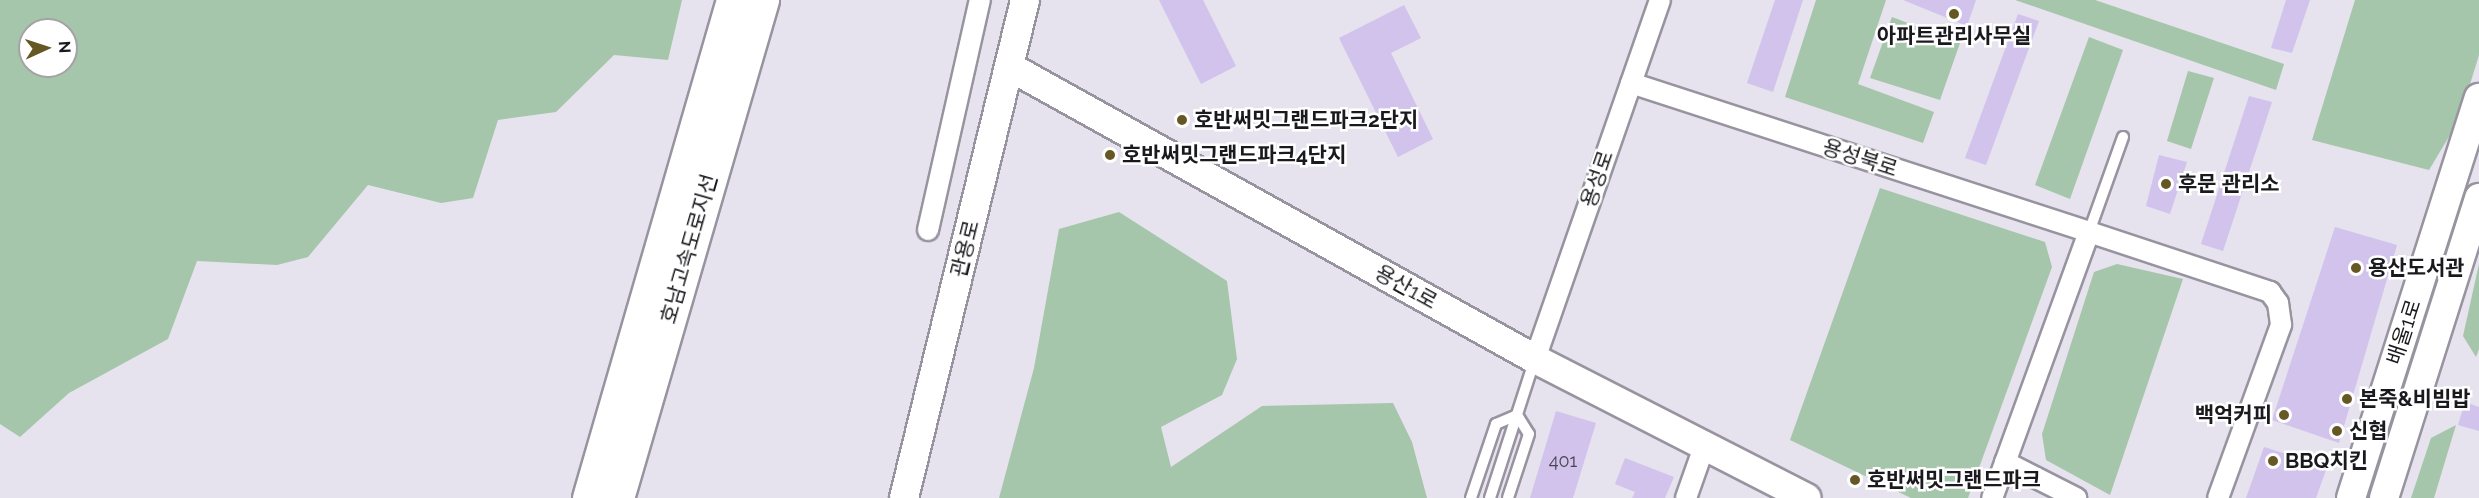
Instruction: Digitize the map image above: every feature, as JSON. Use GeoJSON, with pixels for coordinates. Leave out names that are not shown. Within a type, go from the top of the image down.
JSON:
{"type":"FeatureCollection","features":[{"type":"Feature","properties":{"kind":"highway","name":"호남고속도로지선"},"geometry":{"type":"LineString","coordinates":[[588,498],[733,0]]}},
{"type":"Feature","properties":{"kind":"highway","name":"호남고속도로지선"},"geometry":{"type":"LineString","coordinates":[[617,498],[762,0]]}},
{"type":"Feature","properties":{"kind":"main road","name":"관용로"},"geometry":{"type":"LineString","coordinates":[[904,498],[1025,0]]}},
{"type":"Feature","properties":{"kind":"main road","name":"용산1로"},"geometry":{"type":"LineString","coordinates":[[1010,67],[1535,359],[1807,498]]}},
{"type":"Feature","properties":{"kind":"main road","name":"배울1로"},"geometry":{"type":"LineString","coordinates":[[2350,498],[2479,98]]}},
{"type":"Feature","properties":{"kind":"main road","name":"배울1로"},"geometry":{"type":"LineString","coordinates":[[2385,498],[2479,198]]}},
{"type":"Feature","properties":{"kind":"street"},"geometry":{"type":"LineString","coordinates":[[928,230],[980,0]]}},
{"type":"Feature","properties":{"kind":"street","name":"용성로"},"geometry":{"type":"LineString","coordinates":[[1535,359],[1660,0]]}},
{"type":"Feature","properties":{"kind":"street","name":"용성북로"},"geometry":{"type":"LineString","coordinates":[[1631,83],[2270,292],[2278,303],[2281,325],[2218,498]]}},
{"type":"Feature","properties":{"kind":"street"},"geometry":{"type":"LineString","coordinates":[[1992,498],[2089,232]]}},
{"type":"Feature","properties":{"kind":"street"},"geometry":{"type":"LineString","coordinates":[[1686,498],[1704,447]]}},
{"type":"Feature","properties":{"kind":"street"},"geometry":{"type":"LineString","coordinates":[[2005,462],[2076,498]]}},
{"type":"Feature","properties":{"kind":"lane"},"geometry":{"type":"LineString","coordinates":[[2089,232],[2123,137]]}},
{"type":"Feature","properties":{"kind":"lane"},"geometry":{"type":"LineString","coordinates":[[1490,498],[1535,359]]}},
{"type":"Feature","properties":{"kind":"lane"},"geometry":{"type":"LineString","coordinates":[[1471,498],[1496,424],[1517,415]]}},
{"type":"Feature","properties":{"kind":"lane"},"geometry":{"type":"LineString","coordinates":[[1508,498],[1529,434],[1517,415]]}},
{"type":"Feature","properties":{"kind":"green space"},"geometry":{"type":"Polygon","coordinates":[[[0,0],[682,0],[668,60],[614,55],[556,112],[498,120],[473,198],[441,203],[368,185],[308,257],[277,265],[197,261],[168,339],[69,393],[20,437],[0,424],[0,0]]]}},
{"type":"Feature","properties":{"kind":"green space"},"geometry":{"type":"Polygon","coordinates":[[[1816,0],[1886,0],[1858,84],[1934,112],[1923,143],[1785,97],[1816,0]]]}},
{"type":"Feature","properties":{"kind":"green space"},"geometry":{"type":"Polygon","coordinates":[[[2015,0],[2095,0],[2284,64],[2276,90],[2015,0]]]}},
{"type":"Feature","properties":{"kind":"green space"},"geometry":{"type":"Polygon","coordinates":[[[2355,0],[2479,0],[2479,55],[2459,120],[2429,170],[2312,140],[2355,0]]]}},
{"type":"Feature","properties":{"kind":"green space"},"geometry":{"type":"Polygon","coordinates":[[[1892,17],[1960,43],[1940,100],[1870,78],[1892,17]]]}},
{"type":"Feature","properties":{"kind":"green space"},"geometry":{"type":"Polygon","coordinates":[[[2089,37],[2123,50],[2070,199],[2035,185],[2089,37]]]}},
{"type":"Feature","properties":{"kind":"green space"},"geometry":{"type":"Polygon","coordinates":[[[2188,71],[2214,78],[2191,149],[2167,141],[2188,71]]]}},
{"type":"Feature","properties":{"kind":"green space"},"geometry":{"type":"Polygon","coordinates":[[[1880,188],[2045,242],[2052,267],[1968,498],[1911,498],[1790,440],[1880,188]]]}},
{"type":"Feature","properties":{"kind":"green space"},"geometry":{"type":"Polygon","coordinates":[[[1119,212],[1227,281],[1237,359],[1222,395],[1161,427],[1171,467],[1262,406],[1393,403],[1412,442],[1427,498],[999,498],[1034,368],[1059,229],[1119,212]]]}},
{"type":"Feature","properties":{"kind":"green space"},"geometry":{"type":"Polygon","coordinates":[[[2117,264],[2183,279],[2110,495],[2046,460],[2042,434],[2094,272],[2117,264]]]}},
{"type":"Feature","properties":{"kind":"green space"},"geometry":{"type":"Polygon","coordinates":[[[2479,264],[2479,349],[2476,357],[2463,336],[2479,264]]]}},
{"type":"Feature","properties":{"kind":"green space"},"geometry":{"type":"Polygon","coordinates":[[[2456,425],[2434,498],[2411,498],[2431,438],[2456,425]]]}},
{"type":"Feature","properties":{"kind":"building"},"geometry":{"type":"Polygon","coordinates":[[[1159,0],[1203,0],[1236,66],[1201,84],[1159,0]]]}},
{"type":"Feature","properties":{"kind":"building"},"geometry":{"type":"Polygon","coordinates":[[[1775,0],[1803,0],[1773,92],[1747,83],[1775,0]]]}},
{"type":"Feature","properties":{"kind":"building","name":"아파트관리사무실"},"geometry":{"type":"Polygon","coordinates":[[[1903,0],[1976,0],[1967,26],[1903,0]]]}},
{"type":"Feature","properties":{"kind":"building"},"geometry":{"type":"Polygon","coordinates":[[[2286,0],[2310,0],[2292,53],[2271,48],[2286,0]]]}},
{"type":"Feature","properties":{"kind":"building"},"geometry":{"type":"Polygon","coordinates":[[[1404,5],[1421,38],[1391,53],[1433,139],[1398,157],[1339,38],[1404,5]]]}},
{"type":"Feature","properties":{"kind":"building"},"geometry":{"type":"Polygon","coordinates":[[[2018,14],[2039,21],[1986,165],[1965,158],[2018,14]]]}},
{"type":"Feature","properties":{"kind":"building"},"geometry":{"type":"Polygon","coordinates":[[[2249,96],[2272,102],[2223,251],[2201,244],[2249,96]]]}},
{"type":"Feature","properties":{"kind":"building","name":"후문 관리소"},"geometry":{"type":"Polygon","coordinates":[[[2159,155],[2187,162],[2170,214],[2146,206],[2159,155]]]}},
{"type":"Feature","properties":{"kind":"building"},"geometry":{"type":"Polygon","coordinates":[[[2335,227],[2397,245],[2339,443],[2272,420],[2335,227]]]}},
{"type":"Feature","properties":{"kind":"building"},"geometry":{"type":"Polygon","coordinates":[[[2465,402],[2479,407],[2479,431],[2458,425],[2465,402]]]}},
{"type":"Feature","properties":{"kind":"building"},"geometry":{"type":"Polygon","coordinates":[[[1556,411],[1596,423],[1573,498],[1530,498],[1556,411]]]}},
{"type":"Feature","properties":{"kind":"building"},"geometry":{"type":"Polygon","coordinates":[[[2264,447],[2327,467],[2316,498],[2246,498],[2264,447]]]}},
{"type":"Feature","properties":{"kind":"building"},"geometry":{"type":"Polygon","coordinates":[[[1625,458],[1674,477],[1665,498],[1632,498],[1635,492],[1615,484],[1625,458]]]}},
{"type":"Feature","properties":{"kind":"place","name":"아파트관리사무실"},"geometry":{"type":"Point","coordinates":[1954,14]}},
{"type":"Feature","properties":{"kind":"place","name":"호반써밋그랜드파크2단지"},"geometry":{"type":"Point","coordinates":[1182,120]}},
{"type":"Feature","properties":{"kind":"place","name":"호반써밋그랜드파크4단지"},"geometry":{"type":"Point","coordinates":[1110,155]}},
{"type":"Feature","properties":{"kind":"place","name":"후문 관리소"},"geometry":{"type":"Point","coordinates":[2166,184]}},
{"type":"Feature","properties":{"kind":"place","name":"용산도서관"},"geometry":{"type":"Point","coordinates":[2356,268]}},
{"type":"Feature","properties":{"kind":"place","name":"본죽&비빔밥"},"geometry":{"type":"Point","coordinates":[2347,399]}},
{"type":"Feature","properties":{"kind":"place","name":"백억커피"},"geometry":{"type":"Point","coordinates":[2284,415]}},
{"type":"Feature","properties":{"kind":"place","name":"신협"},"geometry":{"type":"Point","coordinates":[2337,431]}},
{"type":"Feature","properties":{"kind":"place","name":"BBQ치킨"},"geometry":{"type":"Point","coordinates":[2273,461]}},
{"type":"Feature","properties":{"kind":"place","name":"호반써밋그랜드파크"},"geometry":{"type":"Point","coordinates":[1855,480]}}]}
